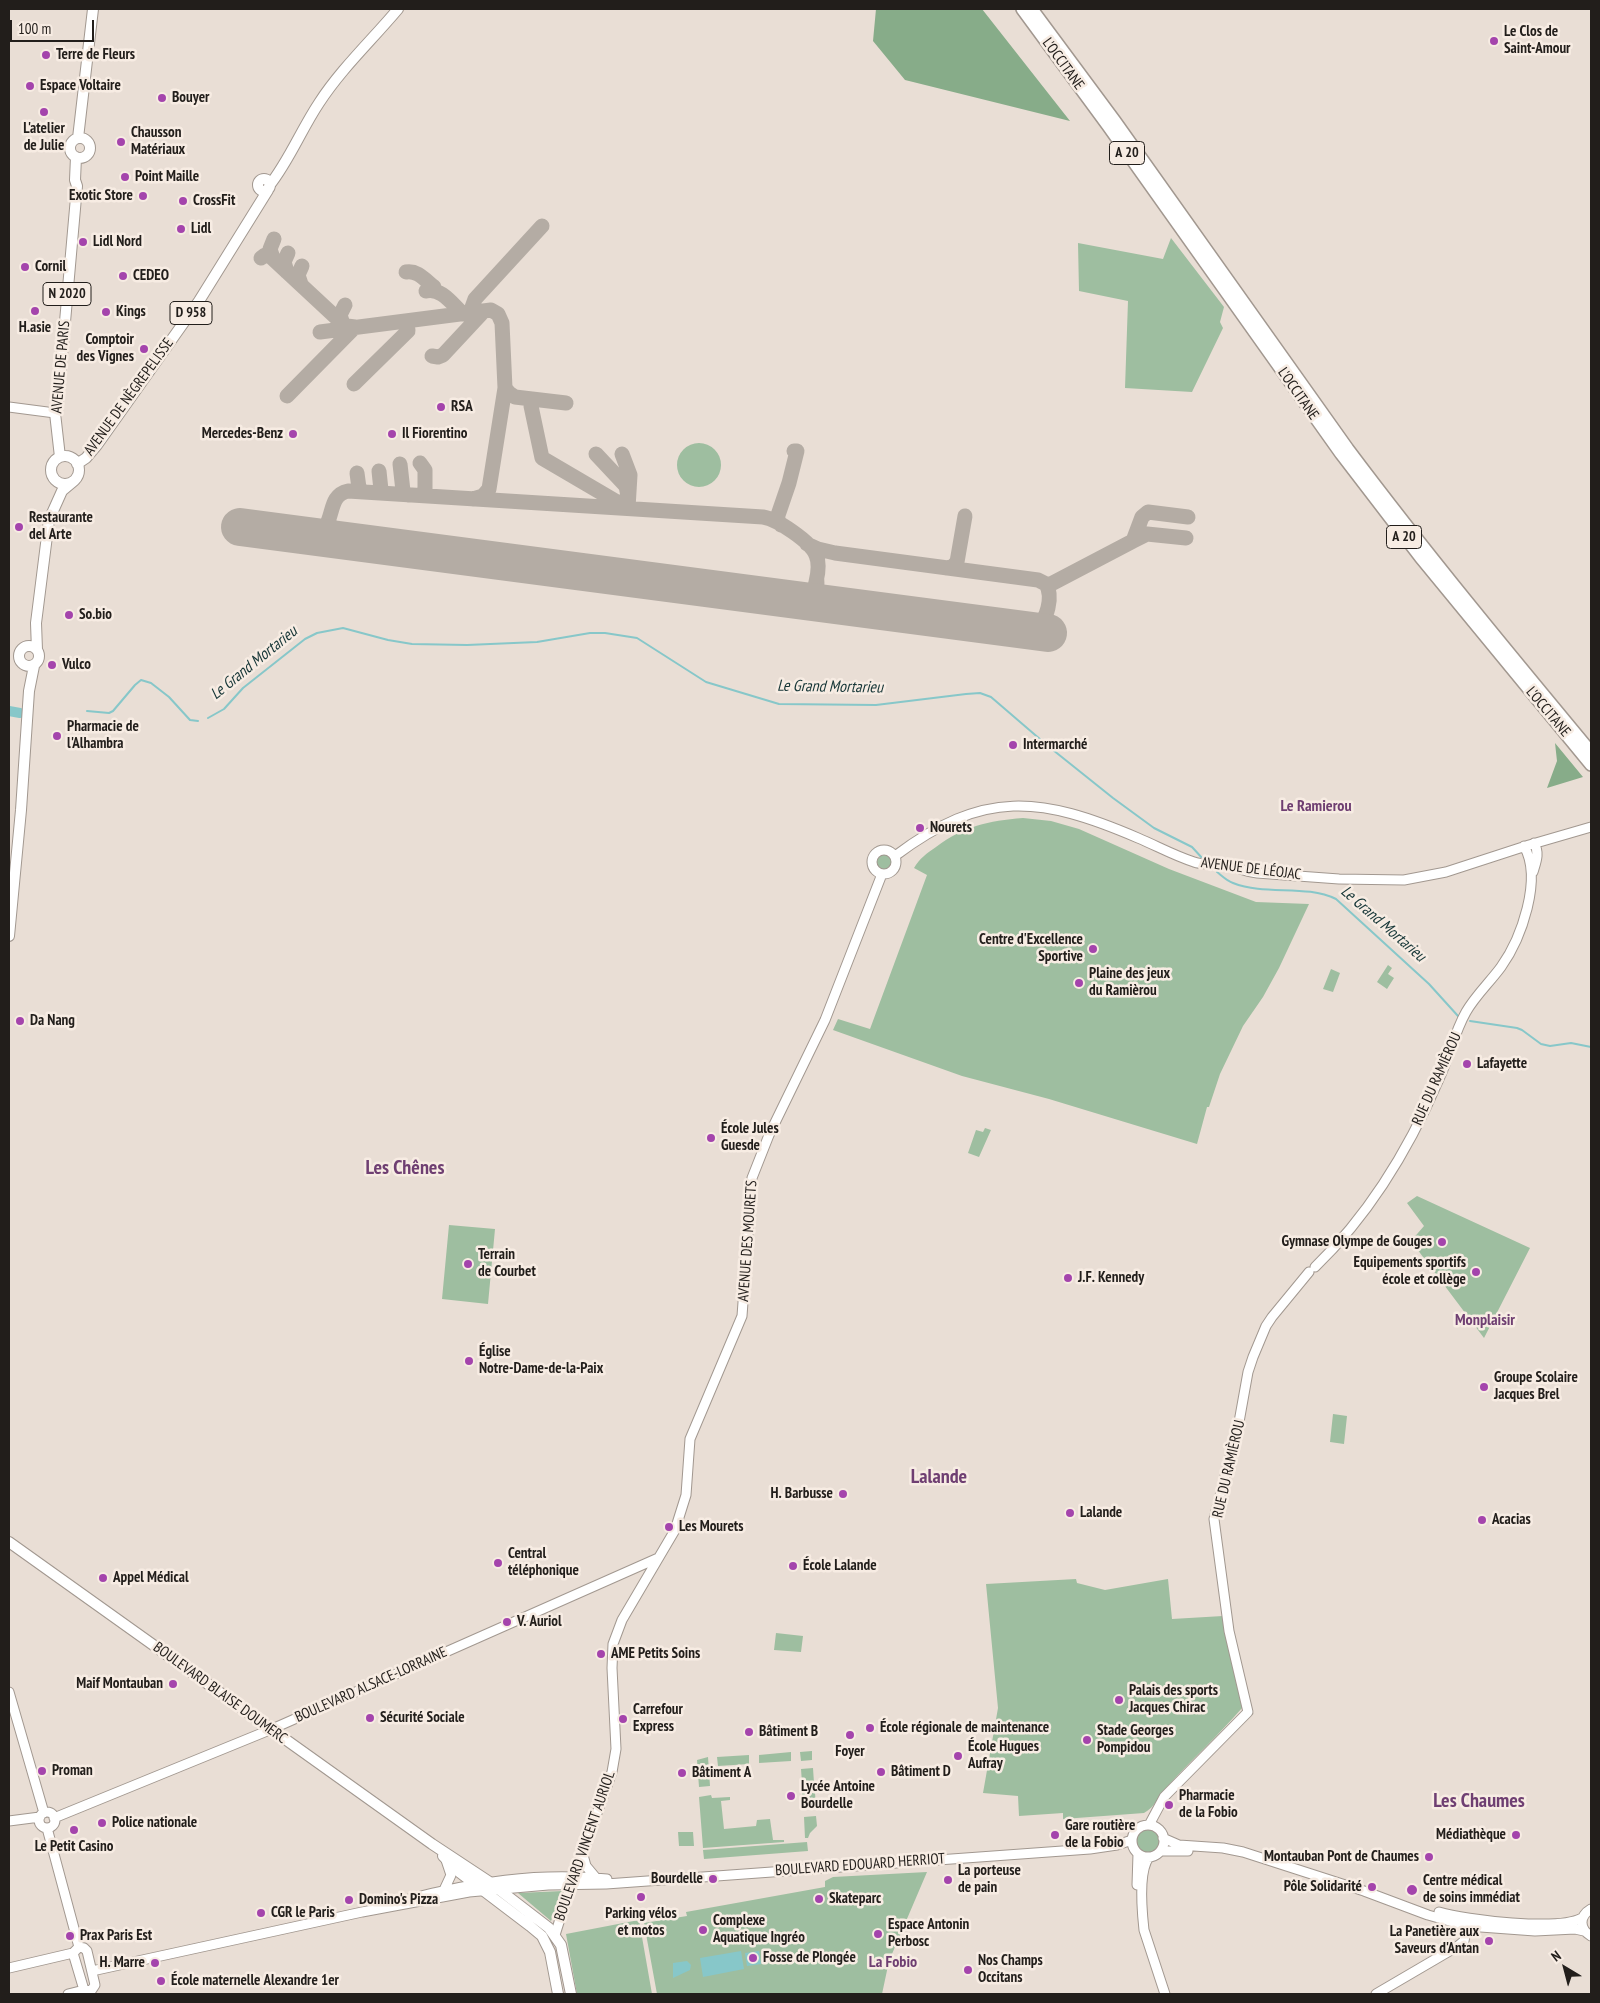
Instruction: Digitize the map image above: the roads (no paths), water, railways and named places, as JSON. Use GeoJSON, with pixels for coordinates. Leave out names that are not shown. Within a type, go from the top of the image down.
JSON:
{"type":"FeatureCollection","features":[{"type":"Feature","properties":{"kind":"highway","name":"L'OCCITANE"},"geometry":{"type":"LineString","coordinates":[[1022,9],[1108,126],[1341,454],[1420,557],[1591,765]]}},
{"type":"Feature","properties":{"kind":"highway","name":"L'OCCITANE"},"geometry":{"type":"LineString","coordinates":[[1032,9],[1115,121],[1370,479],[1479,617],[1591,752]]}},
{"type":"Feature","properties":{"kind":"main road"},"geometry":{"type":"LineString","coordinates":[[81,139],[90,72],[88,64],[93,9]]}},
{"type":"Feature","properties":{"kind":"main road","name":"AVENUE DE NÈGREPELISSE"},"geometry":{"type":"LineString","coordinates":[[77,464],[86,458],[97,445],[194,309],[260,202],[265,186],[287,156],[325,95],[348,65],[398,9]]}},
{"type":"Feature","properties":{"kind":"main road","name":"AVENUE DE NÈGREPELISSE"},"geometry":{"type":"LineString","coordinates":[[387,21],[402,9]]}},
{"type":"Feature","properties":{"kind":"main road"},"geometry":{"type":"LineString","coordinates":[[81,139],[90,147],[90,152],[80,157],[71,152],[70,149],[73,142],[81,139]]}},
{"type":"Feature","properties":{"kind":"main road","name":"AVENUE DE PARIS"},"geometry":{"type":"LineString","coordinates":[[60,457],[55,413],[58,401],[77,186],[81,180],[80,157]]}},
{"type":"Feature","properties":{"kind":"main road"},"geometry":{"type":"LineString","coordinates":[[9,407],[55,413]]}},
{"type":"Feature","properties":{"kind":"main road"},"geometry":{"type":"LineString","coordinates":[[30,666],[39,659],[32,648],[47,531],[53,509],[62,491],[74,481],[78,473],[77,464],[72,458],[60,457],[51,467],[51,474],[54,480],[53,509]]}},
{"type":"Feature","properties":{"kind":"main road"},"geometry":{"type":"LineString","coordinates":[[54,480],[58,483],[66,484],[74,481]]}},
{"type":"Feature","properties":{"kind":"main road"},"geometry":{"type":"LineString","coordinates":[[30,666],[21,663],[19,655],[22,648],[32,648]]}},
{"type":"Feature","properties":{"kind":"main road"},"geometry":{"type":"LineString","coordinates":[[9,936],[21,810],[29,691],[32,683],[30,666]]}},
{"type":"Feature","properties":{"kind":"main road","name":"AVENUE DE LÉOJAC"},"geometry":{"type":"LineString","coordinates":[[895,856],[926,836],[960,818],[993,808],[1020,806],[1052,808],[1080,815],[1195,863],[1227,865],[1250,872],[1291,876],[1382,881],[1404,880],[1453,870],[1524,846],[1591,827]]}},
{"type":"Feature","properties":{"kind":"main road","name":"RUE DU RAMIÈROU"},"geometry":{"type":"LineString","coordinates":[[1173,1788],[1248,1712],[1228,1630],[1214,1519],[1239,1422],[1248,1372],[1253,1357],[1272,1317],[1312,1270],[1343,1239],[1383,1187],[1410,1140],[1439,1080],[1466,1012],[1508,956],[1526,913],[1531,877],[1538,856],[1538,850],[1534,843]]}},
{"type":"Feature","properties":{"kind":"main road","name":"RUE DU RAMIÈROU"},"geometry":{"type":"LineString","coordinates":[[1524,846],[1529,856],[1531,877]]}},
{"type":"Feature","properties":{"kind":"main road"},"geometry":{"type":"LineString","coordinates":[[884,850],[895,856],[894,870],[888,874],[882,874],[873,867],[874,856],[884,850]]}},
{"type":"Feature","properties":{"kind":"main road","name":"AVENUE DES MOURETS"},"geometry":{"type":"LineString","coordinates":[[658,1558],[675,1530],[686,1495],[690,1439],[742,1316],[752,1178],[758,1161],[825,1020],[882,874]]}},
{"type":"Feature","properties":{"kind":"main road","name":"BOULEVARD BLAISE DOUMERC"},"geometry":{"type":"LineString","coordinates":[[9,1542],[432,1844],[485,1886],[546,1943],[550,1952],[558,1994]]}},
{"type":"Feature","properties":{"kind":"main road","name":"BOULEVARD ALSACE-LORRAINE"},"geometry":{"type":"LineString","coordinates":[[54,1818],[272,1729],[658,1558]]}},
{"type":"Feature","properties":{"kind":"main road","name":"BOULEVARD VINCENT AURIOL"},"geometry":{"type":"LineString","coordinates":[[555,1935],[572,1880],[610,1780],[616,1749],[612,1644],[622,1620],[658,1558]]}},
{"type":"Feature","properties":{"kind":"main road"},"geometry":{"type":"LineString","coordinates":[[9,1692],[42,1815],[40,1825],[47,1828],[53,1825],[54,1818],[50,1813],[42,1815],[9,1821]]}},
{"type":"Feature","properties":{"kind":"main road"},"geometry":{"type":"LineString","coordinates":[[1149,1825],[1164,1797],[1173,1788]]}},
{"type":"Feature","properties":{"kind":"main road"},"geometry":{"type":"LineString","coordinates":[[1173,1788],[1159,1814],[1158,1829],[1163,1838],[1179,1845],[1243,1852],[1410,1906],[1428,1915],[1535,1930],[1574,1929],[1588,1934]]}},
{"type":"Feature","properties":{"kind":"main road"},"geometry":{"type":"LineString","coordinates":[[1143,1920],[1138,1896],[1136,1852],[1132,1840],[1136,1830],[1142,1826],[1149,1825],[1158,1829]]}},
{"type":"Feature","properties":{"kind":"main road"},"geometry":{"type":"LineString","coordinates":[[47,1828],[76,1950],[89,1992]]}},
{"type":"Feature","properties":{"kind":"main road"},"geometry":{"type":"LineString","coordinates":[[1161,1851],[1163,1838]]}},
{"type":"Feature","properties":{"kind":"main road","name":"BOULEVARD EDOUARD HERRIOT"},"geometry":{"type":"LineString","coordinates":[[572,1880],[606,1884],[630,1880],[1090,1849],[1117,1845],[1132,1840]]}},
{"type":"Feature","properties":{"kind":"main road","name":"BOULEVARD BLAISE DOUMERC"},"geometry":{"type":"LineString","coordinates":[[432,1844],[444,1858],[473,1883],[498,1889],[538,1919],[555,1935],[561,1945],[571,1994]]}},
{"type":"Feature","properties":{"kind":"main road","name":"BOULEVARD EDOUARD HERRIOT"},"geometry":{"type":"LineString","coordinates":[[1090,1849],[1136,1852]]}},
{"type":"Feature","properties":{"kind":"main road"},"geometry":{"type":"LineString","coordinates":[[1136,1852],[1149,1857],[1161,1851],[1208,1852],[1230,1850]]}},
{"type":"Feature","properties":{"kind":"main road"},"geometry":{"type":"LineString","coordinates":[[583,1854],[588,1869],[596,1878]]}},
{"type":"Feature","properties":{"kind":"main road"},"geometry":{"type":"LineString","coordinates":[[1149,1857],[1146,1861],[1143,1878],[1144,1930],[1165,1994]]}},
{"type":"Feature","properties":{"kind":"main road"},"geometry":{"type":"LineString","coordinates":[[444,1858],[449,1866],[451,1876],[444,1890]]}},
{"type":"Feature","properties":{"kind":"main road","name":"BOULEVARD EDOUARD HERRIOT"},"geometry":{"type":"LineString","coordinates":[[572,1880],[596,1878],[630,1880]]}},
{"type":"Feature","properties":{"kind":"main road"},"geometry":{"type":"LineString","coordinates":[[92,1971],[485,1886],[572,1880]]}},
{"type":"Feature","properties":{"kind":"main road"},"geometry":{"type":"LineString","coordinates":[[498,1889],[572,1880]]}},
{"type":"Feature","properties":{"kind":"main road"},"geometry":{"type":"LineString","coordinates":[[362,1912],[369,1908],[473,1883]]}},
{"type":"Feature","properties":{"kind":"main road"},"geometry":{"type":"LineString","coordinates":[[1588,1934],[1582,1924],[1582,1918],[1585,1912],[1591,1909]]}},
{"type":"Feature","properties":{"kind":"main road"},"geometry":{"type":"LineString","coordinates":[[1469,1922],[1510,1924],[1521,1922],[1571,1923],[1582,1918]]}},
{"type":"Feature","properties":{"kind":"main road"},"geometry":{"type":"LineString","coordinates":[[1376,1994],[1458,1946],[1464,1941],[1469,1922]]}},
{"type":"Feature","properties":{"kind":"main road"},"geometry":{"type":"LineString","coordinates":[[9,1968],[86,1949],[95,1985],[89,1992],[68,1994]]}},
{"type":"Feature","properties":{"kind":"water"},"geometry":{"type":"Polygon","coordinates":[[[741,1951],[744,1969],[703,1977],[700,1958],[741,1951]]]}},
{"type":"Feature","properties":{"kind":"water","name":"Fosse de Plongée"},"geometry":{"type":"Polygon","coordinates":[[[759,1951],[761,1964],[747,1966],[745,1953],[759,1951]]]}},
{"type":"Feature","properties":{"kind":"water"},"geometry":{"type":"Polygon","coordinates":[[[687,1961],[691,1965],[690,1970],[673,1978],[673,1963],[687,1961]]]}},
{"type":"Feature","properties":{"kind":"waterway","name":"Le Grand Mortarieu"},"geometry":{"type":"LineString","coordinates":[[208,718],[224,709],[243,688],[305,639],[317,633],[343,628],[388,640],[412,644],[467,645],[537,642],[590,633],[605,633],[637,638],[706,682],[779,704],[876,705],[980,693],[991,697],[1113,798],[1154,828],[1192,847],[1203,859]]}},
{"type":"Feature","properties":{"kind":"waterway","name":"Le Grand Mortarieu"},"geometry":{"type":"LineString","coordinates":[[87,711],[109,713],[113,711],[141,680],[151,683],[169,697],[190,720],[198,721]]}},
{"type":"Feature","properties":{"kind":"waterway","name":"Le Grand Mortarieu"},"geometry":{"type":"LineString","coordinates":[[9,711],[20,713]]}},
{"type":"Feature","properties":{"kind":"waterway","name":"Le Grand Mortarieu"},"geometry":{"type":"LineString","coordinates":[[1217,872],[1231,882],[1246,887],[1311,892],[1336,899],[1429,984],[1458,1016]]}},
{"type":"Feature","properties":{"kind":"waterway","name":"Le Grand Mortarieu"},"geometry":{"type":"LineString","coordinates":[[1470,1021],[1517,1028],[1541,1044],[1550,1046],[1571,1043],[1591,1047]]}},
{"type":"Feature","properties":{"kind":"place","name":"Le Clos de Saint-Amour"},"geometry":{"type":"Point","coordinates":[1494,41]}},
{"type":"Feature","properties":{"kind":"place","name":"Terre de Fleurs"},"geometry":{"type":"Point","coordinates":[46,55]}},
{"type":"Feature","properties":{"kind":"place","name":"Espace Voltaire"},"geometry":{"type":"Point","coordinates":[30,86]}},
{"type":"Feature","properties":{"kind":"place","name":"Bouyer"},"geometry":{"type":"Point","coordinates":[162,98]}},
{"type":"Feature","properties":{"kind":"place","name":"L'atelier de Julie"},"geometry":{"type":"Point","coordinates":[44,112]}},
{"type":"Feature","properties":{"kind":"place","name":"Chausson Matériaux"},"geometry":{"type":"Point","coordinates":[121,142]}},
{"type":"Feature","properties":{"kind":"place","name":"Point Maille"},"geometry":{"type":"Point","coordinates":[125,177]}},
{"type":"Feature","properties":{"kind":"place","name":"Exotic Store"},"geometry":{"type":"Point","coordinates":[143,196]}},
{"type":"Feature","properties":{"kind":"place","name":"CrossFit"},"geometry":{"type":"Point","coordinates":[183,201]}},
{"type":"Feature","properties":{"kind":"place","name":"Lidl"},"geometry":{"type":"Point","coordinates":[181,229]}},
{"type":"Feature","properties":{"kind":"place","name":"Lidl Nord"},"geometry":{"type":"Point","coordinates":[83,242]}},
{"type":"Feature","properties":{"kind":"place","name":"Cornil"},"geometry":{"type":"Point","coordinates":[25,267]}},
{"type":"Feature","properties":{"kind":"place","name":"CEDEO"},"geometry":{"type":"Point","coordinates":[123,276]}},
{"type":"Feature","properties":{"kind":"place","name":"H.asie"},"geometry":{"type":"Point","coordinates":[35,311]}},
{"type":"Feature","properties":{"kind":"place","name":"Kings"},"geometry":{"type":"Point","coordinates":[106,312]}},
{"type":"Feature","properties":{"kind":"place","name":"Comptoir des Vignes"},"geometry":{"type":"Point","coordinates":[144,349]}},
{"type":"Feature","properties":{"kind":"place","name":"RSA"},"geometry":{"type":"Point","coordinates":[441,407]}},
{"type":"Feature","properties":{"kind":"place","name":"Mercedes-Benz"},"geometry":{"type":"Point","coordinates":[293,434]}},
{"type":"Feature","properties":{"kind":"place","name":"Il Fiorentino"},"geometry":{"type":"Point","coordinates":[392,434]}},
{"type":"Feature","properties":{"kind":"place","name":"Restaurante del Arte"},"geometry":{"type":"Point","coordinates":[19,527]}},
{"type":"Feature","properties":{"kind":"place","name":"So.bio"},"geometry":{"type":"Point","coordinates":[69,615]}},
{"type":"Feature","properties":{"kind":"place","name":"Vulco"},"geometry":{"type":"Point","coordinates":[52,665]}},
{"type":"Feature","properties":{"kind":"place","name":"Pharmacie de l'Alhambra"},"geometry":{"type":"Point","coordinates":[57,736]}},
{"type":"Feature","properties":{"kind":"place","name":"Intermarché"},"geometry":{"type":"Point","coordinates":[1013,745]}},
{"type":"Feature","properties":{"kind":"place","name":"Nourets"},"geometry":{"type":"Point","coordinates":[920,828]}},
{"type":"Feature","properties":{"kind":"place","name":"Centre d'Excellence Sportive"},"geometry":{"type":"Point","coordinates":[1093,949]}},
{"type":"Feature","properties":{"kind":"place","name":"Plaine des jeux du Ramièrou"},"geometry":{"type":"Point","coordinates":[1079,983]}},
{"type":"Feature","properties":{"kind":"place","name":"Da Nang"},"geometry":{"type":"Point","coordinates":[20,1021]}},
{"type":"Feature","properties":{"kind":"place","name":"Lafayette"},"geometry":{"type":"Point","coordinates":[1467,1064]}},
{"type":"Feature","properties":{"kind":"place","name":"École Jules Guesde"},"geometry":{"type":"Point","coordinates":[711,1138]}},
{"type":"Feature","properties":{"kind":"place","name":"Gymnase Olympe de Gouges"},"geometry":{"type":"Point","coordinates":[1442,1242]}},
{"type":"Feature","properties":{"kind":"place","name":"Terrain de Courbet"},"geometry":{"type":"Point","coordinates":[468,1264]}},
{"type":"Feature","properties":{"kind":"place","name":"Equipements sportifs école et collège"},"geometry":{"type":"Point","coordinates":[1476,1272]}},
{"type":"Feature","properties":{"kind":"place","name":"J.F. Kennedy"},"geometry":{"type":"Point","coordinates":[1068,1278]}},
{"type":"Feature","properties":{"kind":"place","name":"Église Notre-Dame-de-la-Paix"},"geometry":{"type":"Point","coordinates":[469,1361]}},
{"type":"Feature","properties":{"kind":"place","name":"Groupe Scolaire Jacques Brel"},"geometry":{"type":"Point","coordinates":[1484,1387]}},
{"type":"Feature","properties":{"kind":"place","name":"H. Barbusse"},"geometry":{"type":"Point","coordinates":[843,1494]}},
{"type":"Feature","properties":{"kind":"place","name":"Lalande"},"geometry":{"type":"Point","coordinates":[1070,1513]}},
{"type":"Feature","properties":{"kind":"place","name":"Acacias"},"geometry":{"type":"Point","coordinates":[1482,1520]}},
{"type":"Feature","properties":{"kind":"place","name":"Les Mourets"},"geometry":{"type":"Point","coordinates":[669,1527]}},
{"type":"Feature","properties":{"kind":"place","name":"Central téléphonique"},"geometry":{"type":"Point","coordinates":[498,1563]}},
{"type":"Feature","properties":{"kind":"place","name":"École Lalande"},"geometry":{"type":"Point","coordinates":[793,1566]}},
{"type":"Feature","properties":{"kind":"place","name":"Appel Médical"},"geometry":{"type":"Point","coordinates":[103,1578]}},
{"type":"Feature","properties":{"kind":"place","name":"V. Auriol"},"geometry":{"type":"Point","coordinates":[507,1622]}},
{"type":"Feature","properties":{"kind":"place","name":"AME Petits Soins"},"geometry":{"type":"Point","coordinates":[601,1654]}},
{"type":"Feature","properties":{"kind":"place","name":"Maif Montauban"},"geometry":{"type":"Point","coordinates":[173,1684]}},
{"type":"Feature","properties":{"kind":"place","name":"Palais des sports Jacques Chirac"},"geometry":{"type":"Point","coordinates":[1119,1700]}},
{"type":"Feature","properties":{"kind":"place","name":"Sécurité Sociale"},"geometry":{"type":"Point","coordinates":[370,1718]}},
{"type":"Feature","properties":{"kind":"place","name":"Carrefour Express"},"geometry":{"type":"Point","coordinates":[623,1719]}},
{"type":"Feature","properties":{"kind":"place","name":"École régionale de maintenance"},"geometry":{"type":"Point","coordinates":[870,1728]}},
{"type":"Feature","properties":{"kind":"place","name":"Bâtiment B"},"geometry":{"type":"Point","coordinates":[749,1732]}},
{"type":"Feature","properties":{"kind":"place","name":"Foyer"},"geometry":{"type":"Point","coordinates":[850,1735]}},
{"type":"Feature","properties":{"kind":"place","name":"Stade Georges Pompidou"},"geometry":{"type":"Point","coordinates":[1087,1740]}},
{"type":"Feature","properties":{"kind":"place","name":"École Hugues Aufray"},"geometry":{"type":"Point","coordinates":[958,1756]}},
{"type":"Feature","properties":{"kind":"place","name":"Proman"},"geometry":{"type":"Point","coordinates":[42,1771]}},
{"type":"Feature","properties":{"kind":"place","name":"Bâtiment D"},"geometry":{"type":"Point","coordinates":[881,1772]}},
{"type":"Feature","properties":{"kind":"place","name":"Bâtiment A"},"geometry":{"type":"Point","coordinates":[682,1773]}},
{"type":"Feature","properties":{"kind":"place","name":"Lycée Antoine Bourdelle"},"geometry":{"type":"Point","coordinates":[791,1796]}},
{"type":"Feature","properties":{"kind":"place","name":"Pharmacie de la Fobio"},"geometry":{"type":"Point","coordinates":[1169,1805]}},
{"type":"Feature","properties":{"kind":"place","name":"Police nationale"},"geometry":{"type":"Point","coordinates":[102,1823]}},
{"type":"Feature","properties":{"kind":"place","name":"Le Petit Casino"},"geometry":{"type":"Point","coordinates":[74,1830]}},
{"type":"Feature","properties":{"kind":"place","name":"Gare routière de la Fobio"},"geometry":{"type":"Point","coordinates":[1055,1835]}},
{"type":"Feature","properties":{"kind":"place","name":"Médiathèque"},"geometry":{"type":"Point","coordinates":[1516,1835]}},
{"type":"Feature","properties":{"kind":"place","name":"Montauban Pont de Chaumes"},"geometry":{"type":"Point","coordinates":[1429,1857]}},
{"type":"Feature","properties":{"kind":"place","name":"Bourdelle"},"geometry":{"type":"Point","coordinates":[713,1879]}},
{"type":"Feature","properties":{"kind":"place","name":"La porteuse de pain"},"geometry":{"type":"Point","coordinates":[948,1880]}},
{"type":"Feature","properties":{"kind":"place","name":"Pôle Solidarité"},"geometry":{"type":"Point","coordinates":[1372,1887]}},
{"type":"Feature","properties":{"kind":"place","name":"Centre médical de soins immédiat"},"geometry":{"type":"Point","coordinates":[1412,1890]}},
{"type":"Feature","properties":{"kind":"place","name":"Parking vélos et motos"},"geometry":{"type":"Point","coordinates":[641,1897]}},
{"type":"Feature","properties":{"kind":"place","name":"Skateparc"},"geometry":{"type":"Point","coordinates":[819,1899]}},
{"type":"Feature","properties":{"kind":"place","name":"Domino's Pizza"},"geometry":{"type":"Point","coordinates":[349,1900]}},
{"type":"Feature","properties":{"kind":"place","name":"CGR le Paris"},"geometry":{"type":"Point","coordinates":[261,1913]}},
{"type":"Feature","properties":{"kind":"place","name":"Complexe Aquatique Ingréo"},"geometry":{"type":"Point","coordinates":[703,1930]}},
{"type":"Feature","properties":{"kind":"place","name":"Espace Antonin Perbosc"},"geometry":{"type":"Point","coordinates":[878,1934]}},
{"type":"Feature","properties":{"kind":"place","name":"Prax Paris Est"},"geometry":{"type":"Point","coordinates":[70,1936]}},
{"type":"Feature","properties":{"kind":"place","name":"La Panetière aux Saveurs d'Antan"},"geometry":{"type":"Point","coordinates":[1489,1941]}},
{"type":"Feature","properties":{"kind":"place","name":"Fosse de Plongée"},"geometry":{"type":"Point","coordinates":[753,1958]}},
{"type":"Feature","properties":{"kind":"place","name":"H. Marre"},"geometry":{"type":"Point","coordinates":[155,1963]}},
{"type":"Feature","properties":{"kind":"place","name":"Nos Champs Occitans"},"geometry":{"type":"Point","coordinates":[968,1970]}},
{"type":"Feature","properties":{"kind":"place","name":"École maternelle Alexandre 1er"},"geometry":{"type":"Point","coordinates":[161,1981]}},
{"type":"Feature","properties":{"kind":"district","name":"Le Ramierou"},"geometry":{"type":"Point","coordinates":[1316,806]}},
{"type":"Feature","properties":{"kind":"district","name":"Les Chênes"},"geometry":{"type":"Point","coordinates":[405,1168]}},
{"type":"Feature","properties":{"kind":"district","name":"Monplaisir"},"geometry":{"type":"Point","coordinates":[1485,1320]}},
{"type":"Feature","properties":{"kind":"district","name":"Lalande"},"geometry":{"type":"Point","coordinates":[939,1477]}},
{"type":"Feature","properties":{"kind":"district","name":"Les Chaumes"},"geometry":{"type":"Point","coordinates":[1479,1801]}},
{"type":"Feature","properties":{"kind":"district","name":"La Fobio"},"geometry":{"type":"Point","coordinates":[893,1962]}}]}
